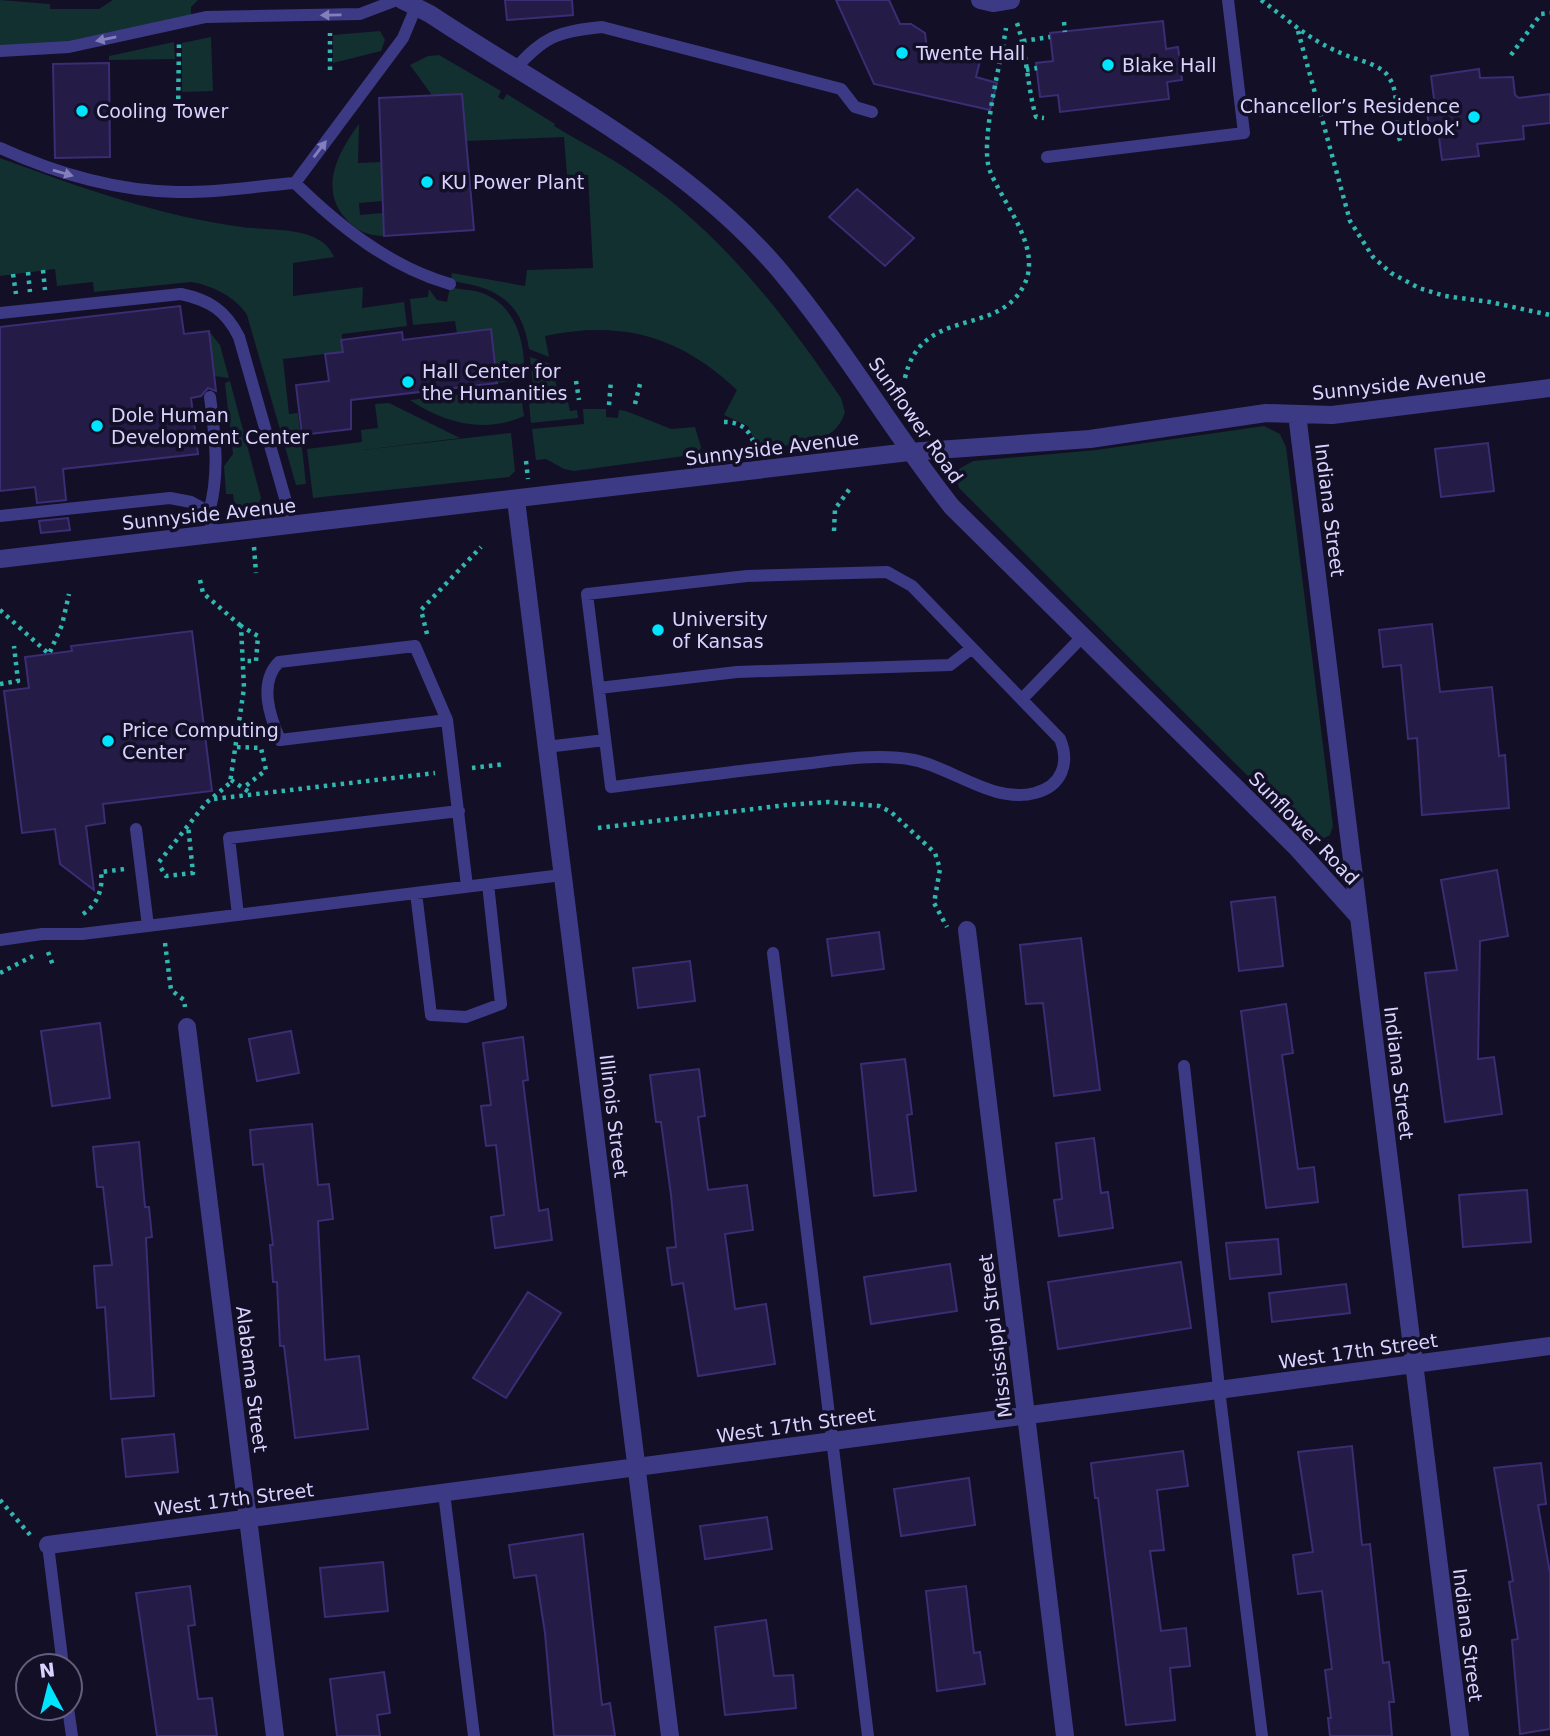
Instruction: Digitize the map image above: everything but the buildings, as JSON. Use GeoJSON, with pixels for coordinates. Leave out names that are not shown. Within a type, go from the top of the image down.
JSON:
{"type":"FeatureCollection","features":[{"type":"Feature","properties":{"kind":"street"},"geometry":{"type":"LineString","coordinates":[[980,0],[993,3],[1010,0]]}},
{"type":"Feature","properties":{"kind":"street","name":"Sunflower Road"},"geometry":{"type":"LineString","coordinates":[[405,2],[639,147],[702,194],[742,232],[779,270],[830,336],[909,452],[952,507],[1296,847],[1358,916]]}},
{"type":"Feature","properties":{"kind":"street","name":"Sunnyside Avenue"},"geometry":{"type":"LineString","coordinates":[[0,559],[909,452],[1090,439],[1266,413],[1332,415],[1550,388]]}},
{"type":"Feature","properties":{"kind":"street","name":"Indiana Street"},"geometry":{"type":"LineString","coordinates":[[1297,414],[1460,1736]]}},
{"type":"Feature","properties":{"kind":"street","name":"Illinois Street"},"geometry":{"type":"LineString","coordinates":[[516,500],[670,1736]]}},
{"type":"Feature","properties":{"kind":"street","name":"Mississippi Street"},"geometry":{"type":"LineString","coordinates":[[967,930],[1065,1736]]}},
{"type":"Feature","properties":{"kind":"street","name":"Alabama Street"},"geometry":{"type":"LineString","coordinates":[[187,1027],[275,1736]]}},
{"type":"Feature","properties":{"kind":"street","name":"West 17th Street"},"geometry":{"type":"LineString","coordinates":[[48,1545],[1550,1346]]}},
{"type":"Feature","properties":{"kind":"lane"},"geometry":{"type":"LineString","coordinates":[[1047,157],[1244,133],[1228,0]]}},
{"type":"Feature","properties":{"kind":"lane"},"geometry":{"type":"LineString","coordinates":[[0,51],[69,47],[206,17],[360,14],[405,2],[403,38],[295,183]]}},
{"type":"Feature","properties":{"kind":"lane"},"geometry":{"type":"LineString","coordinates":[[514,70],[537,43],[568,30],[602,27],[841,89],[855,107],[872,112]]}},
{"type":"Feature","properties":{"kind":"lane"},"geometry":{"type":"LineString","coordinates":[[0,148],[38,165],[101,184],[177,192],[295,183],[328,215],[359,239],[420,274],[450,284]]}},
{"type":"Feature","properties":{"kind":"lane"},"geometry":{"type":"LineString","coordinates":[[0,313],[181,294],[203,298],[222,310],[239,337],[293,526]]}},
{"type":"Feature","properties":{"kind":"lane"},"geometry":{"type":"LineString","coordinates":[[210,397],[217,453],[215,493],[209,512],[213,535]]}},
{"type":"Feature","properties":{"kind":"lane"},"geometry":{"type":"LineString","coordinates":[[0,516],[158,498],[191,502],[209,512]]}},
{"type":"Feature","properties":{"kind":"lane"},"geometry":{"type":"LineString","coordinates":[[887,572],[912,586],[1022,699],[1060,740],[1065,760],[1060,776],[1054,783],[1045,790],[1024,795],[991,790],[933,765],[880,758],[782,766],[611,787],[587,594],[747,576],[887,572]]}},
{"type":"Feature","properties":{"kind":"lane"},"geometry":{"type":"LineString","coordinates":[[1022,699],[1083,636]]}},
{"type":"Feature","properties":{"kind":"lane"},"geometry":{"type":"LineString","coordinates":[[447,720],[280,740],[271,719],[268,684],[273,669],[279,662],[415,646],[447,720],[467,886]]}},
{"type":"Feature","properties":{"kind":"lane"},"geometry":{"type":"LineString","coordinates":[[599,688],[737,672],[950,665],[972,648]]}},
{"type":"Feature","properties":{"kind":"lane"},"geometry":{"type":"LineString","coordinates":[[546,747],[606,740]]}},
{"type":"Feature","properties":{"kind":"lane"},"geometry":{"type":"LineString","coordinates":[[238,915],[229,838],[458,811]]}},
{"type":"Feature","properties":{"kind":"lane"},"geometry":{"type":"LineString","coordinates":[[136,829],[148,926]]}},
{"type":"Feature","properties":{"kind":"lane"},"geometry":{"type":"LineString","coordinates":[[0,940],[148,926],[562,875]]}},
{"type":"Feature","properties":{"kind":"lane"},"geometry":{"type":"LineString","coordinates":[[416,893],[431,1015],[466,1017],[501,1004],[488,884]]}},
{"type":"Feature","properties":{"kind":"lane"},"geometry":{"type":"LineString","coordinates":[[773,953],[868,1736]]}},
{"type":"Feature","properties":{"kind":"lane"},"geometry":{"type":"LineString","coordinates":[[1184,1066],[1219,1390],[1262,1736]]}},
{"type":"Feature","properties":{"kind":"lane"},"geometry":{"type":"LineString","coordinates":[[444,1493],[474,1736]]}},
{"type":"Feature","properties":{"kind":"lane"},"geometry":{"type":"LineString","coordinates":[[48,1545],[61,1652]]}},
{"type":"Feature","properties":{"kind":"path"},"geometry":{"type":"LineString","coordinates":[[1261,0],[1298,31],[1385,72],[1394,88],[1394,119],[1401,143]]}},
{"type":"Feature","properties":{"kind":"path"},"geometry":{"type":"LineString","coordinates":[[1511,55],[1541,14],[1550,13]]}},
{"type":"Feature","properties":{"kind":"path"},"geometry":{"type":"LineString","coordinates":[[1064,22],[1065,32]]}},
{"type":"Feature","properties":{"kind":"path"},"geometry":{"type":"LineString","coordinates":[[1017,23],[1023,41],[1036,117],[1044,118]]}},
{"type":"Feature","properties":{"kind":"path"},"geometry":{"type":"LineString","coordinates":[[905,378],[917,349],[926,339],[947,327],[1006,307],[1018,296],[1026,282],[1028,258],[1023,240],[990,170],[986,146],[1006,28]]}},
{"type":"Feature","properties":{"kind":"path"},"geometry":{"type":"LineString","coordinates":[[1298,31],[1350,221],[1373,257],[1391,273],[1419,288],[1445,296],[1490,302],[1550,315]]}},
{"type":"Feature","properties":{"kind":"path"},"geometry":{"type":"LineString","coordinates":[[1023,41],[1051,37]]}},
{"type":"Feature","properties":{"kind":"path"},"geometry":{"type":"LineString","coordinates":[[329,38],[330,70]]}},
{"type":"Feature","properties":{"kind":"path"},"geometry":{"type":"LineString","coordinates":[[178,116],[179,42]]}},
{"type":"Feature","properties":{"kind":"path"},"geometry":{"type":"LineString","coordinates":[[1026,70],[1037,68]]}},
{"type":"Feature","properties":{"kind":"path"},"geometry":{"type":"LineString","coordinates":[[43,270],[45,290]]}},
{"type":"Feature","properties":{"kind":"path"},"geometry":{"type":"LineString","coordinates":[[28,272],[30,292]]}},
{"type":"Feature","properties":{"kind":"path"},"geometry":{"type":"LineString","coordinates":[[13,274],[16,294]]}},
{"type":"Feature","properties":{"kind":"path"},"geometry":{"type":"LineString","coordinates":[[609,405],[611,380]]}},
{"type":"Feature","properties":{"kind":"path"},"geometry":{"type":"LineString","coordinates":[[576,381],[579,400]]}},
{"type":"Feature","properties":{"kind":"path"},"geometry":{"type":"LineString","coordinates":[[635,404],[640,384]]}},
{"type":"Feature","properties":{"kind":"path"},"geometry":{"type":"LineString","coordinates":[[724,422],[743,426],[751,435],[756,452]]}},
{"type":"Feature","properties":{"kind":"path"},"geometry":{"type":"LineString","coordinates":[[526,461],[528,480]]}},
{"type":"Feature","properties":{"kind":"path"},"geometry":{"type":"LineString","coordinates":[[834,531],[835,509],[851,487]]}},
{"type":"Feature","properties":{"kind":"path"},"geometry":{"type":"LineString","coordinates":[[254,546],[256,573]]}},
{"type":"Feature","properties":{"kind":"path"},"geometry":{"type":"LineString","coordinates":[[415,646],[428,633],[421,610],[481,547]]}},
{"type":"Feature","properties":{"kind":"path"},"geometry":{"type":"LineString","coordinates":[[200,580],[203,593],[241,626],[258,636],[256,660],[244,661],[241,626]]}},
{"type":"Feature","properties":{"kind":"path"},"geometry":{"type":"LineString","coordinates":[[0,610],[49,654],[62,625],[69,594]]}},
{"type":"Feature","properties":{"kind":"path"},"geometry":{"type":"LineString","coordinates":[[0,684],[19,681],[14,646]]}},
{"type":"Feature","properties":{"kind":"path"},"geometry":{"type":"LineString","coordinates":[[237,747],[261,748],[265,755],[267,770],[243,788]]}},
{"type":"Feature","properties":{"kind":"path"},"geometry":{"type":"LineString","coordinates":[[212,800],[505,764]]}},
{"type":"Feature","properties":{"kind":"path"},"geometry":{"type":"LineString","coordinates":[[231,780],[252,794]]}},
{"type":"Feature","properties":{"kind":"path"},"geometry":{"type":"LineString","coordinates":[[598,828],[828,802],[886,808],[935,853],[940,870],[933,896],[934,903],[948,936]]}},
{"type":"Feature","properties":{"kind":"path"},"geometry":{"type":"LineString","coordinates":[[158,865],[166,876],[193,873],[188,825]]}},
{"type":"Feature","properties":{"kind":"path"},"geometry":{"type":"LineString","coordinates":[[163,924],[171,990],[184,1000],[187,1027]]}},
{"type":"Feature","properties":{"kind":"path"},"geometry":{"type":"LineString","coordinates":[[0,973],[47,951],[54,968]]}},
{"type":"Feature","properties":{"kind":"path"},"geometry":{"type":"LineString","coordinates":[[0,1500],[19,1525],[36,1540],[48,1545]]}},
{"type":"Feature","properties":{"kind":"green space"},"geometry":{"type":"Polygon","coordinates":[[[0,0],[50,4],[50,9],[99,9],[113,0],[198,0],[191,7],[191,17],[63,45],[0,49],[0,0]]]}},
{"type":"Feature","properties":{"kind":"green space"},"geometry":{"type":"Polygon","coordinates":[[[380,31],[385,40],[381,51],[333,63],[333,35],[380,31]]]}},
{"type":"Feature","properties":{"kind":"green space"},"geometry":{"type":"Polygon","coordinates":[[[211,37],[213,91],[182,92],[182,43],[211,37]]]}},
{"type":"Feature","properties":{"kind":"green space"},"geometry":{"type":"Polygon","coordinates":[[[174,42],[175,59],[109,60],[109,56],[174,42]]]}},
{"type":"Feature","properties":{"kind":"green space"},"geometry":{"type":"Polygon","coordinates":[[[439,55],[501,91],[498,97],[503,100],[507,94],[555,124],[554,126],[621,165],[692,219],[746,273],[818,365],[841,398],[845,412],[840,424],[832,432],[809,442],[758,448],[748,426],[724,415],[737,390],[694,357],[648,337],[600,330],[545,336],[549,357],[529,349],[520,319],[504,299],[481,287],[451,281],[452,273],[525,286],[527,270],[593,268],[588,175],[567,175],[564,137],[465,141],[410,65],[428,56],[439,55]]]}},
{"type":"Feature","properties":{"kind":"green space"},"geometry":{"type":"Polygon","coordinates":[[[359,124],[358,163],[381,162],[383,201],[359,203],[360,215],[383,213],[384,236],[368,234],[354,227],[338,207],[333,195],[334,170],[359,124]]]}},
{"type":"Feature","properties":{"kind":"green space"},"geometry":{"type":"Polygon","coordinates":[[[0,158],[89,190],[180,216],[242,227],[307,234],[318,239],[328,247],[334,257],[293,263],[293,296],[363,287],[362,308],[404,302],[407,326],[342,334],[343,352],[283,359],[289,414],[298,413],[306,484],[296,485],[247,315],[230,297],[191,282],[94,292],[93,282],[57,286],[55,269],[0,276],[0,158]]]}},
{"type":"Feature","properties":{"kind":"green space"},"geometry":{"type":"Polygon","coordinates":[[[450,287],[482,293],[504,307],[512,317],[521,341],[524,380],[497,383],[491,330],[457,334],[455,321],[413,325],[410,299],[428,297],[429,289],[437,300],[447,302],[450,287]]]}},
{"type":"Feature","properties":{"kind":"green space"},"geometry":{"type":"Polygon","coordinates":[[[209,331],[220,345],[229,378],[214,376],[209,331]]]}},
{"type":"Feature","properties":{"kind":"green space"},"geometry":{"type":"Polygon","coordinates":[[[530,357],[551,364],[561,404],[568,402],[570,411],[577,410],[578,418],[531,423],[529,404],[534,396],[530,357]]]}},
{"type":"Feature","properties":{"kind":"green space"},"geometry":{"type":"Polygon","coordinates":[[[230,381],[261,498],[258,505],[235,508],[233,494],[226,494],[224,466],[233,454],[225,383],[230,381]]]}},
{"type":"Feature","properties":{"kind":"green space"},"geometry":{"type":"Polygon","coordinates":[[[520,388],[524,416],[495,424],[480,425],[451,420],[410,400],[520,388]]]}},
{"type":"Feature","properties":{"kind":"green space"},"geometry":{"type":"Polygon","coordinates":[[[389,403],[460,438],[363,450],[511,433],[515,471],[509,477],[313,498],[307,449],[362,442],[361,430],[378,428],[375,404],[389,403]]]}},
{"type":"Feature","properties":{"kind":"green space"},"geometry":{"type":"Polygon","coordinates":[[[583,409],[606,409],[606,417],[618,418],[619,410],[626,411],[671,429],[695,427],[701,447],[699,454],[574,471],[564,469],[546,459],[536,460],[532,429],[584,424],[583,409]]]}},
{"type":"Feature","properties":{"kind":"green space"},"geometry":{"type":"Polygon","coordinates":[[[1264,426],[1280,434],[1286,447],[1333,826],[1330,835],[1322,839],[1308,836],[959,488],[956,475],[959,469],[973,461],[1096,450],[1264,426]]]}},
{"type":"Feature","properties":{"kind":"place","name":"Twente Hall"},"geometry":{"type":"Point","coordinates":[902,53]}},
{"type":"Feature","properties":{"kind":"place","name":"Blake Hall"},"geometry":{"type":"Point","coordinates":[1108,65]}},
{"type":"Feature","properties":{"kind":"place","name":"Cooling Tower"},"geometry":{"type":"Point","coordinates":[82,111]}},
{"type":"Feature","properties":{"kind":"place","name":"Chancellor’s Residence 'The Outlook'"},"geometry":{"type":"Point","coordinates":[1474,117]}},
{"type":"Feature","properties":{"kind":"place","name":"KU Power Plant"},"geometry":{"type":"Point","coordinates":[427,182]}},
{"type":"Feature","properties":{"kind":"place","name":"Hall Center for the Humanities"},"geometry":{"type":"Point","coordinates":[408,382]}},
{"type":"Feature","properties":{"kind":"place","name":"Dole Human Development Center"},"geometry":{"type":"Point","coordinates":[97,426]}},
{"type":"Feature","properties":{"kind":"place","name":"University of Kansas"},"geometry":{"type":"Point","coordinates":[658,630]}},
{"type":"Feature","properties":{"kind":"place","name":"Price Computing Center"},"geometry":{"type":"Point","coordinates":[108,741]}}]}
